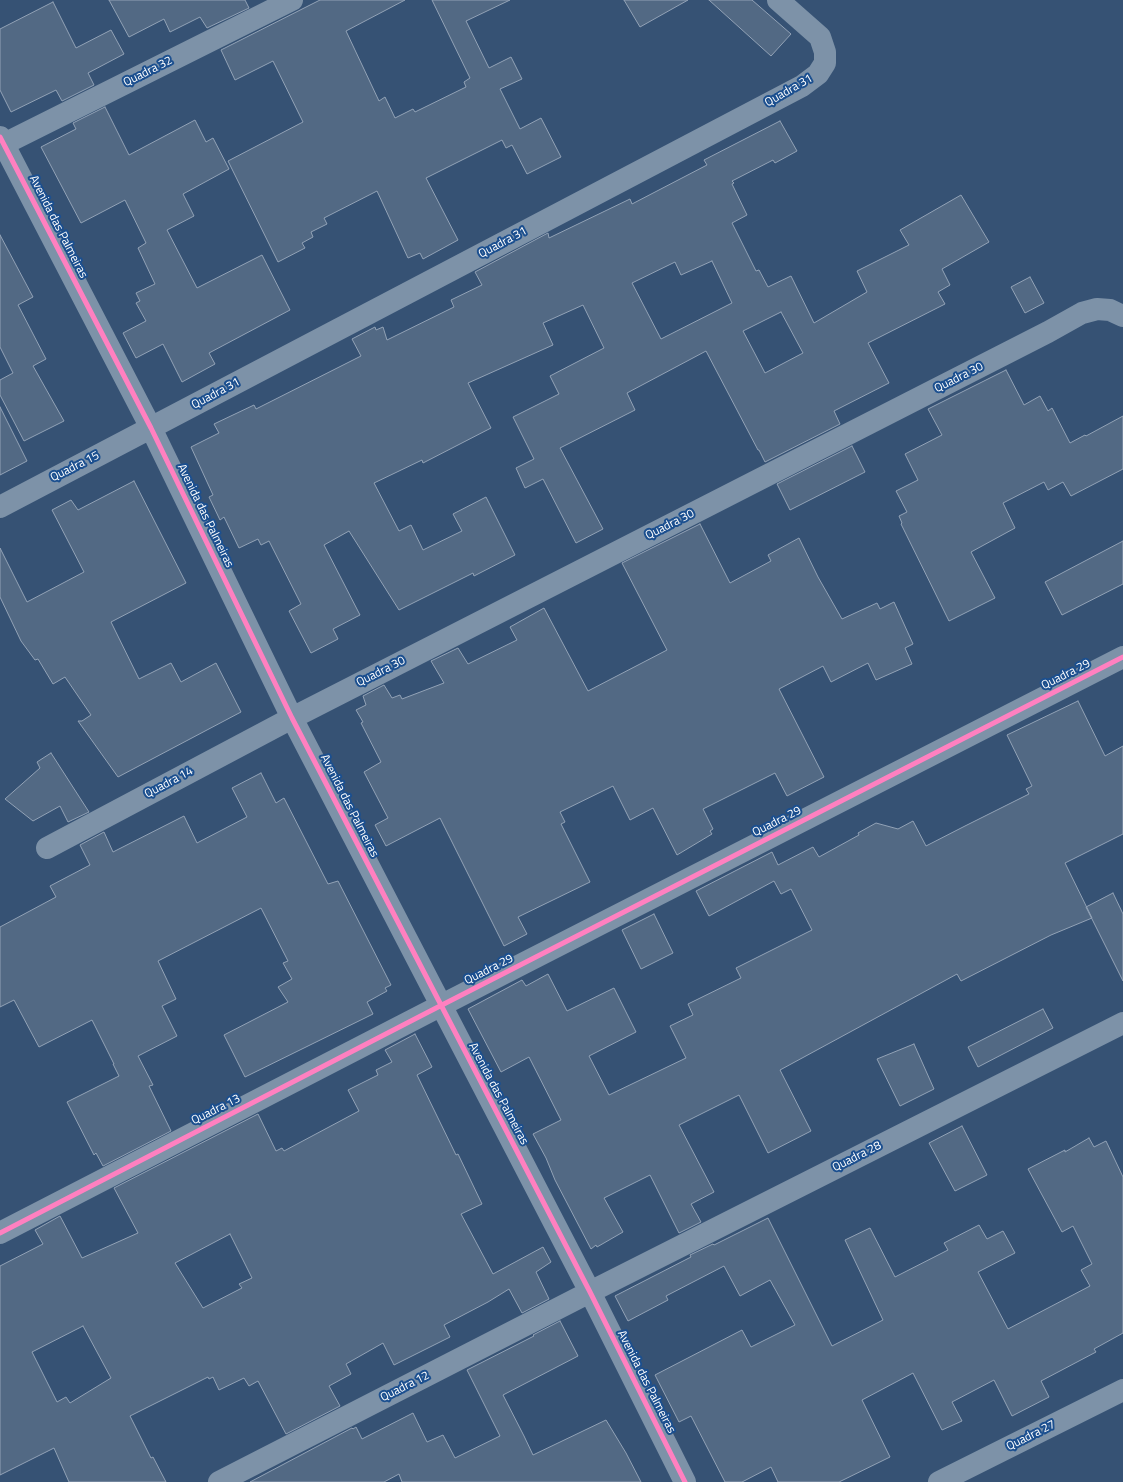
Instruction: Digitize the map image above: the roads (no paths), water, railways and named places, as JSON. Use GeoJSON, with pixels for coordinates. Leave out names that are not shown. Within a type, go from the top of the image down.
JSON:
{"type":"FeatureCollection","features":[{"type":"Feature","properties":{"kind":"street","name":"Quadra 32"},"geometry":{"type":"LineString","coordinates":[[1,142],[292,0]]}},
{"type":"Feature","properties":{"kind":"street","name":"Quadra 31"},"geometry":{"type":"LineString","coordinates":[[151,428],[802,86],[818,74],[825,63],[825,52],[820,37],[778,0]]}},
{"type":"Feature","properties":{"kind":"street","name":"Avenida das Palmeiras"},"geometry":{"type":"LineString","coordinates":[[1,142],[151,428],[292,718],[440,1006],[590,1292],[685,1482]]}},
{"type":"Feature","properties":{"kind":"street","name":"Quadra 30"},"geometry":{"type":"LineString","coordinates":[[292,718],[1048,332],[1082,313],[1097,309],[1110,310],[1123,316]]}},
{"type":"Feature","properties":{"kind":"street","name":"Quadra 15"},"geometry":{"type":"LineString","coordinates":[[0,507],[151,428]]}},
{"type":"Feature","properties":{"kind":"street","name":"Quadra 29"},"geometry":{"type":"LineString","coordinates":[[440,1006],[1123,657]]}},
{"type":"Feature","properties":{"kind":"street","name":"Quadra 14"},"geometry":{"type":"LineString","coordinates":[[47,848],[292,718]]}},
{"type":"Feature","properties":{"kind":"street","name":"Quadra 13"},"geometry":{"type":"LineString","coordinates":[[0,1233],[440,1006]]}},
{"type":"Feature","properties":{"kind":"street","name":"Quadra 28"},"geometry":{"type":"LineString","coordinates":[[590,1292],[1123,1023]]}},
{"type":"Feature","properties":{"kind":"street","name":"Quadra 12"},"geometry":{"type":"LineString","coordinates":[[219,1482],[590,1292]]}},
{"type":"Feature","properties":{"kind":"street","name":"Quadra 27"},"geometry":{"type":"LineString","coordinates":[[939,1482],[1123,1390]]}}]}
